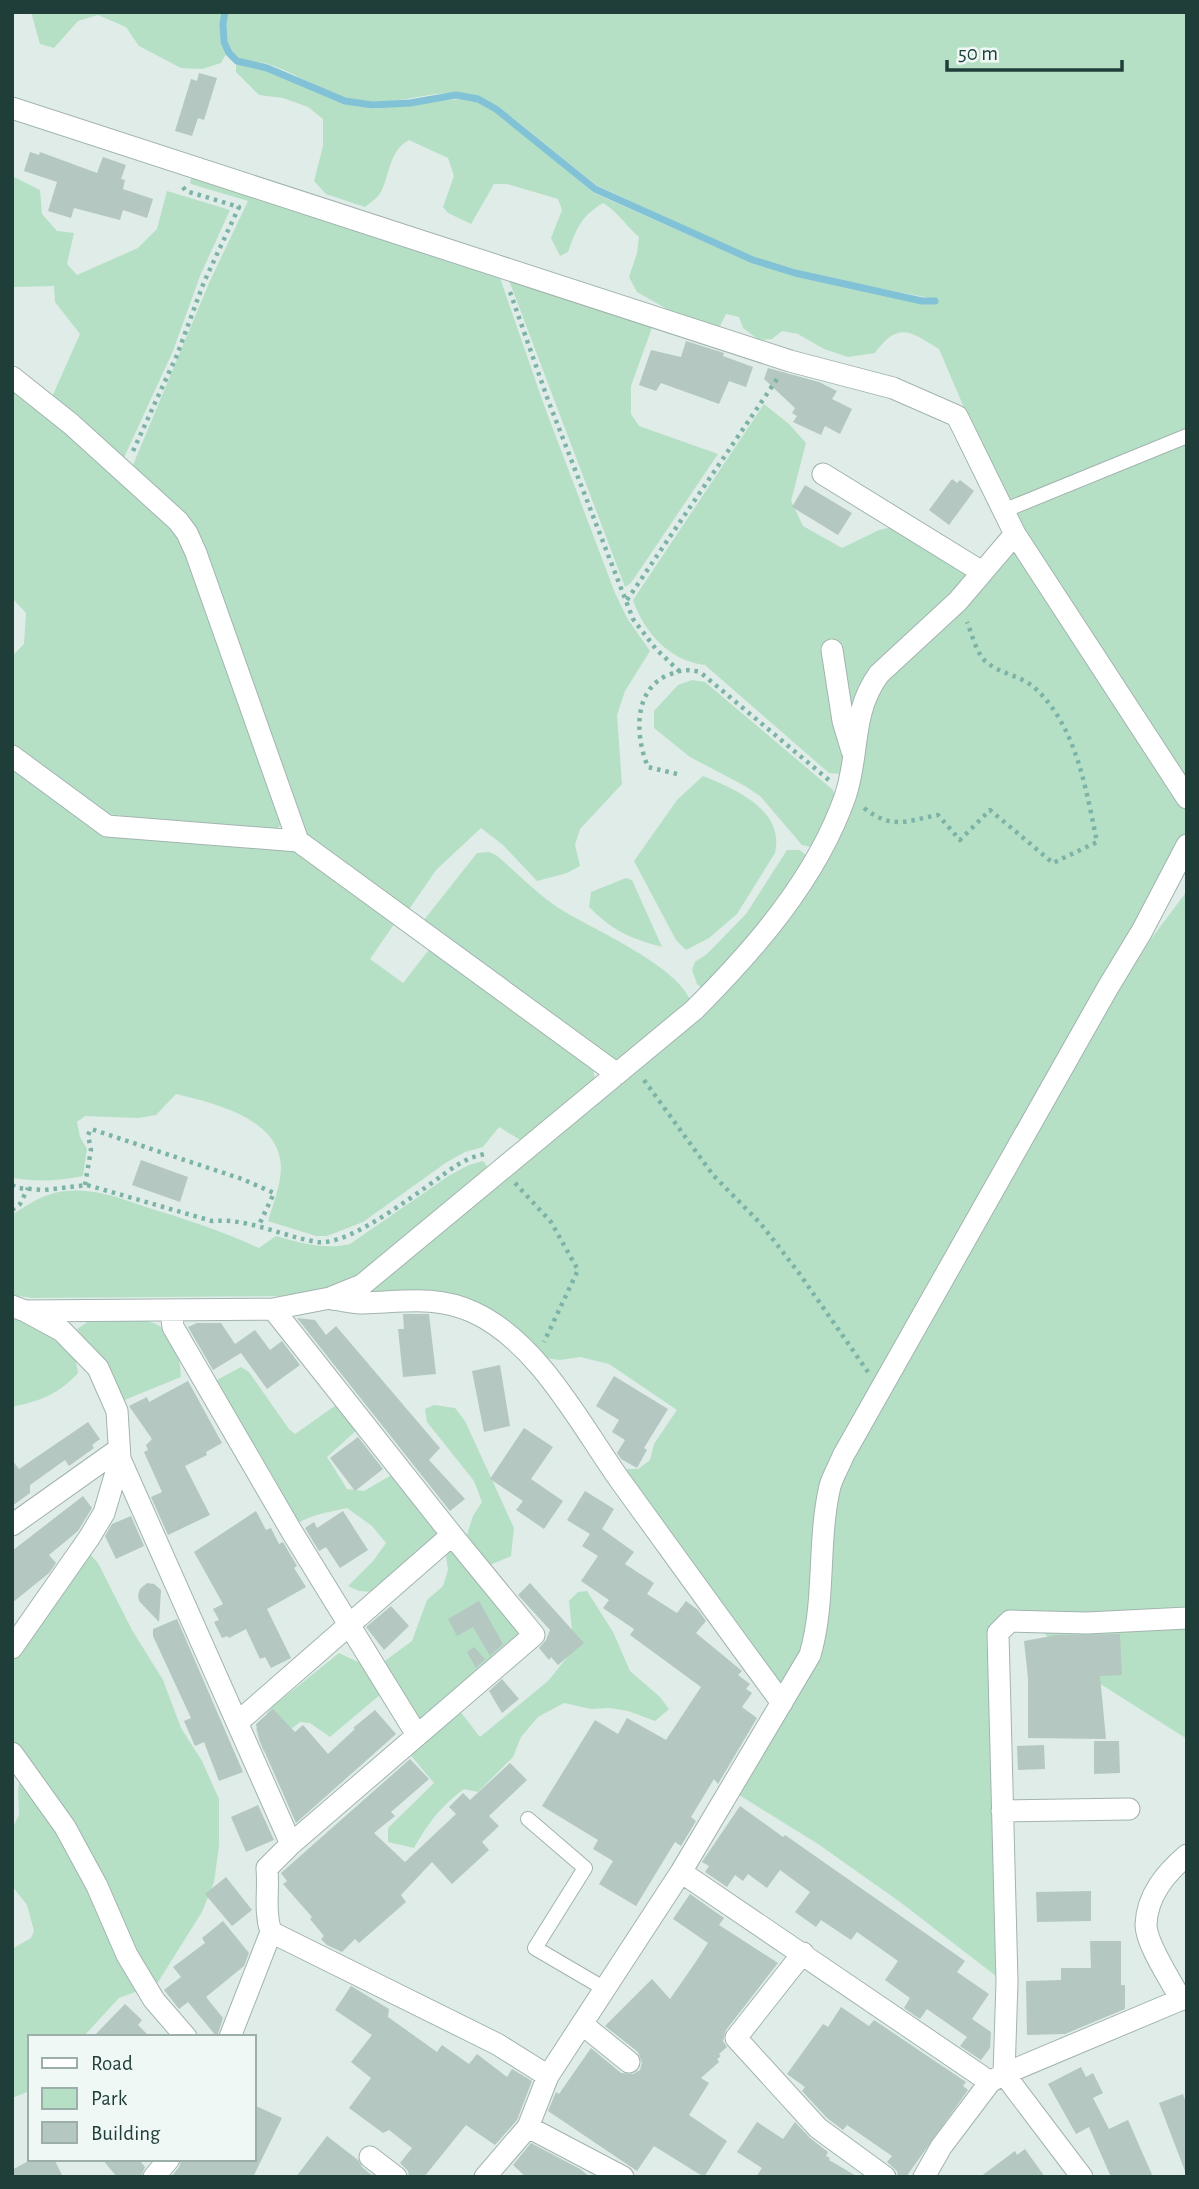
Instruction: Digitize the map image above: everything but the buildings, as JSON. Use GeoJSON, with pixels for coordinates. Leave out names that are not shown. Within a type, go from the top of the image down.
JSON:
{"type":"FeatureCollection","features":[{"type":"Feature","properties":{"kind":"street"},"geometry":{"type":"LineString","coordinates":[[12,108],[790,361],[892,388],[957,416],[1015,534],[1187,797]]}},
{"type":"Feature","properties":{"kind":"street"},"geometry":{"type":"LineString","coordinates":[[12,377],[71,424],[178,521],[187,533],[298,841]]}},
{"type":"Feature","properties":{"kind":"street"},"geometry":{"type":"LineString","coordinates":[[824,474],[982,572]]}},
{"type":"Feature","properties":{"kind":"street"},"geometry":{"type":"LineString","coordinates":[[19,1308],[273,1309],[330,1298],[362,1285],[694,1010],[736,968],[773,923],[812,865],[835,822],[846,793],[862,703],[869,688],[879,674],[958,601],[1015,534]]}},
{"type":"Feature","properties":{"kind":"street"},"geometry":{"type":"LineString","coordinates":[[832,650],[843,721],[853,754]]}},
{"type":"Feature","properties":{"kind":"street"},"geometry":{"type":"LineString","coordinates":[[12,756],[107,826],[298,841],[624,1068]]}},
{"type":"Feature","properties":{"kind":"street"},"geometry":{"type":"LineString","coordinates":[[490,2176],[528,2127],[548,2076],[681,1872],[810,1655],[817,1634],[825,1517],[831,1484],[843,1456],[1142,931],[1187,845]]}},
{"type":"Feature","properties":{"kind":"street"},"geometry":{"type":"LineString","coordinates":[[330,1298],[361,1303],[416,1299],[449,1303],[475,1313],[497,1326],[536,1358],[605,1459],[782,1703]]}},
{"type":"Feature","properties":{"kind":"street"},"geometry":{"type":"LineString","coordinates":[[12,1648],[104,1513],[120,1454],[117,1411],[98,1368],[62,1331],[19,1308]]}},
{"type":"Feature","properties":{"kind":"street"},"geometry":{"type":"LineString","coordinates":[[231,2035],[271,1932],[266,1918],[269,1884],[267,1868],[291,1844],[534,1635],[273,1309]]}},
{"type":"Feature","properties":{"kind":"street"},"geometry":{"type":"LineString","coordinates":[[172,1310],[173,1327],[292,1532],[417,1735]]}},
{"type":"Feature","properties":{"kind":"street"},"geometry":{"type":"LineString","coordinates":[[12,1525],[120,1454]]}},
{"type":"Feature","properties":{"kind":"street"},"geometry":{"type":"LineString","coordinates":[[120,1454],[291,1844]]}},
{"type":"Feature","properties":{"kind":"street"},"geometry":{"type":"LineString","coordinates":[[238,1722],[452,1535]]}},
{"type":"Feature","properties":{"kind":"street"},"geometry":{"type":"LineString","coordinates":[[997,2078],[1007,1982],[998,1633],[1010,1621],[1087,1623],[1187,1618]]}},
{"type":"Feature","properties":{"kind":"street"},"geometry":{"type":"LineString","coordinates":[[12,1753],[65,1826],[97,1886],[134,1966],[155,2000],[184,2035]]}},
{"type":"Feature","properties":{"kind":"street"},"geometry":{"type":"LineString","coordinates":[[1002,1811],[1129,1810]]}},
{"type":"Feature","properties":{"kind":"street"},"geometry":{"type":"LineString","coordinates":[[924,2177],[940,2147],[997,2078],[1184,1999],[1155,1952],[1146,1926],[1155,1891],[1169,1870],[1187,1854]]}},
{"type":"Feature","properties":{"kind":"street"},"geometry":{"type":"LineString","coordinates":[[681,1872],[997,2078],[1082,2177]]}},
{"type":"Feature","properties":{"kind":"street"},"geometry":{"type":"LineString","coordinates":[[271,1932],[497,2044],[548,2076]]}},
{"type":"Feature","properties":{"kind":"street"},"geometry":{"type":"LineString","coordinates":[[803,1953],[736,2038],[818,2128],[886,2177]]}},
{"type":"Feature","properties":{"kind":"street"},"geometry":{"type":"LineString","coordinates":[[582,2024],[629,2062]]}},
{"type":"Feature","properties":{"kind":"street"},"geometry":{"type":"LineString","coordinates":[[528,2127],[623,2177]]}},
{"type":"Feature","properties":{"kind":"street"},"geometry":{"type":"LineString","coordinates":[[370,2157],[396,2177]]}},
{"type":"Feature","properties":{"kind":"lane"},"geometry":{"type":"LineString","coordinates":[[1003,511],[1187,436]]}},
{"type":"Feature","properties":{"kind":"lane"},"geometry":{"type":"LineString","coordinates":[[528,1819],[585,1868],[535,1948],[605,1989]]}},
{"type":"Feature","properties":{"kind":"path"},"geometry":{"type":"LineString","coordinates":[[124,472],[177,355],[204,282],[239,207],[186,191],[182,185],[187,165]]}},
{"type":"Feature","properties":{"kind":"path"},"geometry":{"type":"LineString","coordinates":[[500,266],[548,400],[633,619],[656,649],[679,671]]}},
{"type":"Feature","properties":{"kind":"path"},"geometry":{"type":"LineString","coordinates":[[626,601],[790,361]]}},
{"type":"Feature","properties":{"kind":"path"},"geometry":{"type":"LineString","coordinates":[[677,774],[648,767],[642,754],[639,717],[645,693],[659,680],[685,668],[700,672],[879,820],[895,823],[938,815],[960,840],[990,810],[1053,863],[1097,842],[1083,777],[1068,735],[1037,689],[1023,678],[988,664],[983,658],[958,601]]}},
{"type":"Feature","properties":{"kind":"path"},"geometry":{"type":"LineString","coordinates":[[624,1068],[713,1175],[761,1224],[799,1273],[880,1390]]}},
{"type":"Feature","properties":{"kind":"path"},"geometry":{"type":"LineString","coordinates":[[85,1185],[91,1150],[88,1135],[91,1129],[274,1192],[259,1225]]}},
{"type":"Feature","properties":{"kind":"path"},"geometry":{"type":"LineString","coordinates":[[12,1185],[44,1190],[85,1185],[212,1221],[259,1225],[329,1242],[364,1228],[470,1158],[488,1153],[551,1222],[578,1270],[536,1358]]}},
{"type":"Feature","properties":{"kind":"path"},"geometry":{"type":"LineString","coordinates":[[12,1210],[20,1204],[28,1188]]}},
{"type":"Feature","properties":{"kind":"green space"},"geometry":{"type":"Polygon","coordinates":[[[31,12],[223,12],[220,40],[226,54],[221,63],[202,69],[181,68],[139,46],[126,27],[98,15],[78,21],[54,48],[40,44],[31,12]]]}},
{"type":"Feature","properties":{"kind":"green space"},"geometry":{"type":"Polygon","coordinates":[[[228,12],[1187,12],[1187,432],[1017,501],[1003,499],[939,349],[920,338],[905,332],[898,333],[891,336],[875,353],[848,357],[824,349],[798,334],[782,331],[772,339],[759,340],[743,328],[739,317],[726,314],[719,328],[667,309],[637,292],[629,277],[639,237],[603,203],[584,218],[568,252],[560,256],[551,238],[562,210],[558,199],[507,184],[494,184],[471,224],[448,213],[443,207],[454,176],[448,158],[409,140],[394,155],[381,193],[365,207],[326,194],[314,181],[323,146],[323,119],[308,107],[283,98],[259,95],[236,72],[236,64],[267,71],[345,104],[372,109],[459,99],[477,102],[496,112],[594,193],[752,263],[796,276],[925,304],[939,300],[795,271],[754,258],[596,185],[498,106],[481,98],[450,93],[391,101],[359,101],[332,93],[268,64],[241,58],[233,53],[228,44],[228,12]]]}},
{"type":"Feature","properties":{"kind":"green space"},"geometry":{"type":"Polygon","coordinates":[[[194,172],[498,272],[544,405],[615,593],[627,618],[650,651],[625,691],[617,715],[622,784],[580,829],[575,845],[580,866],[567,873],[537,881],[503,845],[481,828],[436,870],[408,911],[303,835],[202,552],[130,472],[209,283],[248,201],[191,184],[194,172]]]}},
{"type":"Feature","properties":{"kind":"green space"},"geometry":{"type":"Polygon","coordinates":[[[12,176],[40,190],[42,214],[57,231],[74,233],[67,264],[77,275],[138,248],[157,229],[167,191],[230,210],[200,276],[173,351],[122,462],[51,399],[80,334],[55,302],[54,286],[12,287],[12,176]]]}},
{"type":"Feature","properties":{"kind":"green space"},"geometry":{"type":"Polygon","coordinates":[[[507,275],[654,322],[631,386],[631,414],[639,426],[718,454],[631,583],[625,587],[507,275]]]}},
{"type":"Feature","properties":{"kind":"green space"},"geometry":{"type":"Polygon","coordinates":[[[12,389],[121,480],[173,527],[185,543],[282,824],[273,832],[105,814],[12,744],[12,656],[24,644],[26,613],[12,598],[12,389]]]}},
{"type":"Feature","properties":{"kind":"green space"},"geometry":{"type":"Polygon","coordinates":[[[764,404],[789,424],[806,443],[791,501],[803,526],[842,548],[879,530],[896,526],[969,575],[875,669],[843,774],[829,773],[705,665],[680,658],[669,651],[651,634],[633,600],[764,404]]]}},
{"type":"Feature","properties":{"kind":"green space"},"geometry":{"type":"Polygon","coordinates":[[[1187,440],[1187,785],[1014,513],[1187,440]]]}},
{"type":"Feature","properties":{"kind":"green space"},"geometry":{"type":"Polygon","coordinates":[[[1017,548],[1187,807],[1187,829],[1132,937],[835,1457],[809,1634],[784,1688],[714,1602],[626,1469],[638,1469],[650,1460],[654,1444],[677,1410],[609,1364],[580,1357],[560,1360],[546,1358],[484,1313],[359,1297],[614,1085],[817,870],[877,689],[1017,548]]]}},
{"type":"Feature","properties":{"kind":"green space"},"geometry":{"type":"Polygon","coordinates":[[[692,680],[705,682],[833,790],[837,800],[815,848],[802,845],[760,796],[690,757],[654,728],[654,711],[678,685],[692,680]]]}},
{"type":"Feature","properties":{"kind":"green space"},"geometry":{"type":"Polygon","coordinates":[[[12,765],[105,833],[293,851],[397,920],[370,959],[403,983],[431,947],[593,1066],[595,1083],[522,1141],[499,1127],[483,1147],[465,1152],[447,1162],[363,1222],[327,1236],[316,1236],[268,1221],[281,1174],[278,1150],[269,1136],[257,1125],[225,1108],[176,1094],[156,1115],[138,1118],[85,1116],[77,1122],[80,1137],[87,1149],[83,1176],[48,1180],[12,1178],[12,765]]]}},
{"type":"Feature","properties":{"kind":"green space"},"geometry":{"type":"Polygon","coordinates":[[[703,776],[729,787],[755,803],[765,813],[776,838],[775,853],[737,914],[709,938],[686,950],[676,940],[634,861],[677,800],[703,776]]]}},
{"type":"Feature","properties":{"kind":"green space"},"geometry":{"type":"Polygon","coordinates":[[[787,850],[800,850],[809,858],[766,920],[704,990],[697,984],[692,970],[695,962],[707,954],[746,914],[787,850]]]}},
{"type":"Feature","properties":{"kind":"green space"},"geometry":{"type":"Polygon","coordinates":[[[489,852],[557,907],[652,961],[683,988],[691,1002],[621,1060],[612,1061],[424,920],[477,853],[489,852]]]}},
{"type":"Feature","properties":{"kind":"green space"},"geometry":{"type":"Polygon","coordinates":[[[626,878],[632,880],[662,947],[622,933],[589,907],[591,892],[626,878]]]}},
{"type":"Feature","properties":{"kind":"green space"},"geometry":{"type":"Polygon","coordinates":[[[1187,891],[1187,1739],[1080,1671],[1025,1613],[1001,1615],[988,1628],[996,1976],[900,1902],[818,1844],[736,1793],[818,1652],[831,1516],[850,1459],[1112,991],[1187,891]]]}},
{"type":"Feature","properties":{"kind":"green space"},"geometry":{"type":"Polygon","coordinates":[[[483,1161],[489,1169],[361,1274],[333,1287],[290,1296],[32,1298],[12,1295],[12,1215],[51,1194],[76,1190],[107,1194],[259,1248],[276,1236],[313,1245],[340,1246],[350,1244],[450,1175],[483,1161]]]}},
{"type":"Feature","properties":{"kind":"green space"},"geometry":{"type":"Polygon","coordinates":[[[12,1315],[56,1337],[75,1356],[78,1373],[48,1396],[12,1407],[12,1315]]]}},
{"type":"Feature","properties":{"kind":"green space"},"geometry":{"type":"Polygon","coordinates":[[[95,1317],[130,1318],[156,1324],[166,1331],[173,1342],[179,1357],[181,1377],[122,1401],[93,1350],[77,1329],[95,1317]]]}},
{"type":"Feature","properties":{"kind":"green space"},"geometry":{"type":"Polygon","coordinates":[[[241,1367],[249,1372],[295,1434],[339,1403],[359,1428],[327,1457],[347,1489],[364,1491],[395,1473],[441,1535],[373,1592],[359,1591],[348,1586],[373,1561],[386,1543],[372,1526],[347,1508],[313,1516],[295,1525],[213,1382],[241,1367]]]}},
{"type":"Feature","properties":{"kind":"green space"},"geometry":{"type":"Polygon","coordinates":[[[434,1405],[455,1408],[465,1421],[514,1528],[511,1556],[490,1565],[467,1535],[473,1516],[482,1502],[474,1481],[427,1422],[425,1409],[434,1405]]]}},
{"type":"Feature","properties":{"kind":"green space"},"geometry":{"type":"Polygon","coordinates":[[[453,1543],[525,1634],[416,1722],[378,1666],[412,1641],[427,1600],[443,1586],[448,1570],[446,1556],[453,1543]]]}},
{"type":"Feature","properties":{"kind":"green space"},"geometry":{"type":"Polygon","coordinates":[[[88,1552],[98,1563],[132,1630],[163,1680],[181,1728],[202,1761],[219,1799],[219,1846],[214,1882],[202,1912],[155,1987],[37,1775],[12,1742],[12,1661],[39,1617],[88,1552]]]}},
{"type":"Feature","properties":{"kind":"green space"},"geometry":{"type":"Polygon","coordinates":[[[587,1591],[613,1632],[630,1671],[660,1697],[669,1709],[655,1721],[628,1711],[591,1709],[564,1703],[538,1717],[521,1737],[513,1757],[478,1792],[464,1789],[448,1802],[414,1848],[388,1842],[388,1828],[434,1783],[408,1752],[456,1706],[480,1737],[548,1681],[574,1649],[569,1601],[578,1592],[587,1591]]]}},
{"type":"Feature","properties":{"kind":"green space"},"geometry":{"type":"Polygon","coordinates":[[[339,1653],[360,1663],[381,1694],[330,1737],[310,1723],[300,1722],[263,1751],[256,1729],[271,1708],[339,1653]]]}},
{"type":"Feature","properties":{"kind":"green space"},"geometry":{"type":"Polygon","coordinates":[[[22,1770],[143,1989],[119,1998],[85,2035],[28,2035],[28,2092],[12,2098],[12,1949],[31,1938],[34,1931],[27,1905],[12,1886],[12,1829],[19,1815],[18,1790],[22,1770]]]}},
{"type":"Feature","properties":{"kind":"waterway"},"geometry":{"type":"LineString","coordinates":[[225,12],[224,42],[237,61],[267,68],[345,101],[372,105],[410,103],[456,95],[478,99],[496,109],[595,189],[753,260],[795,273],[922,301],[935,301]]}}]}
